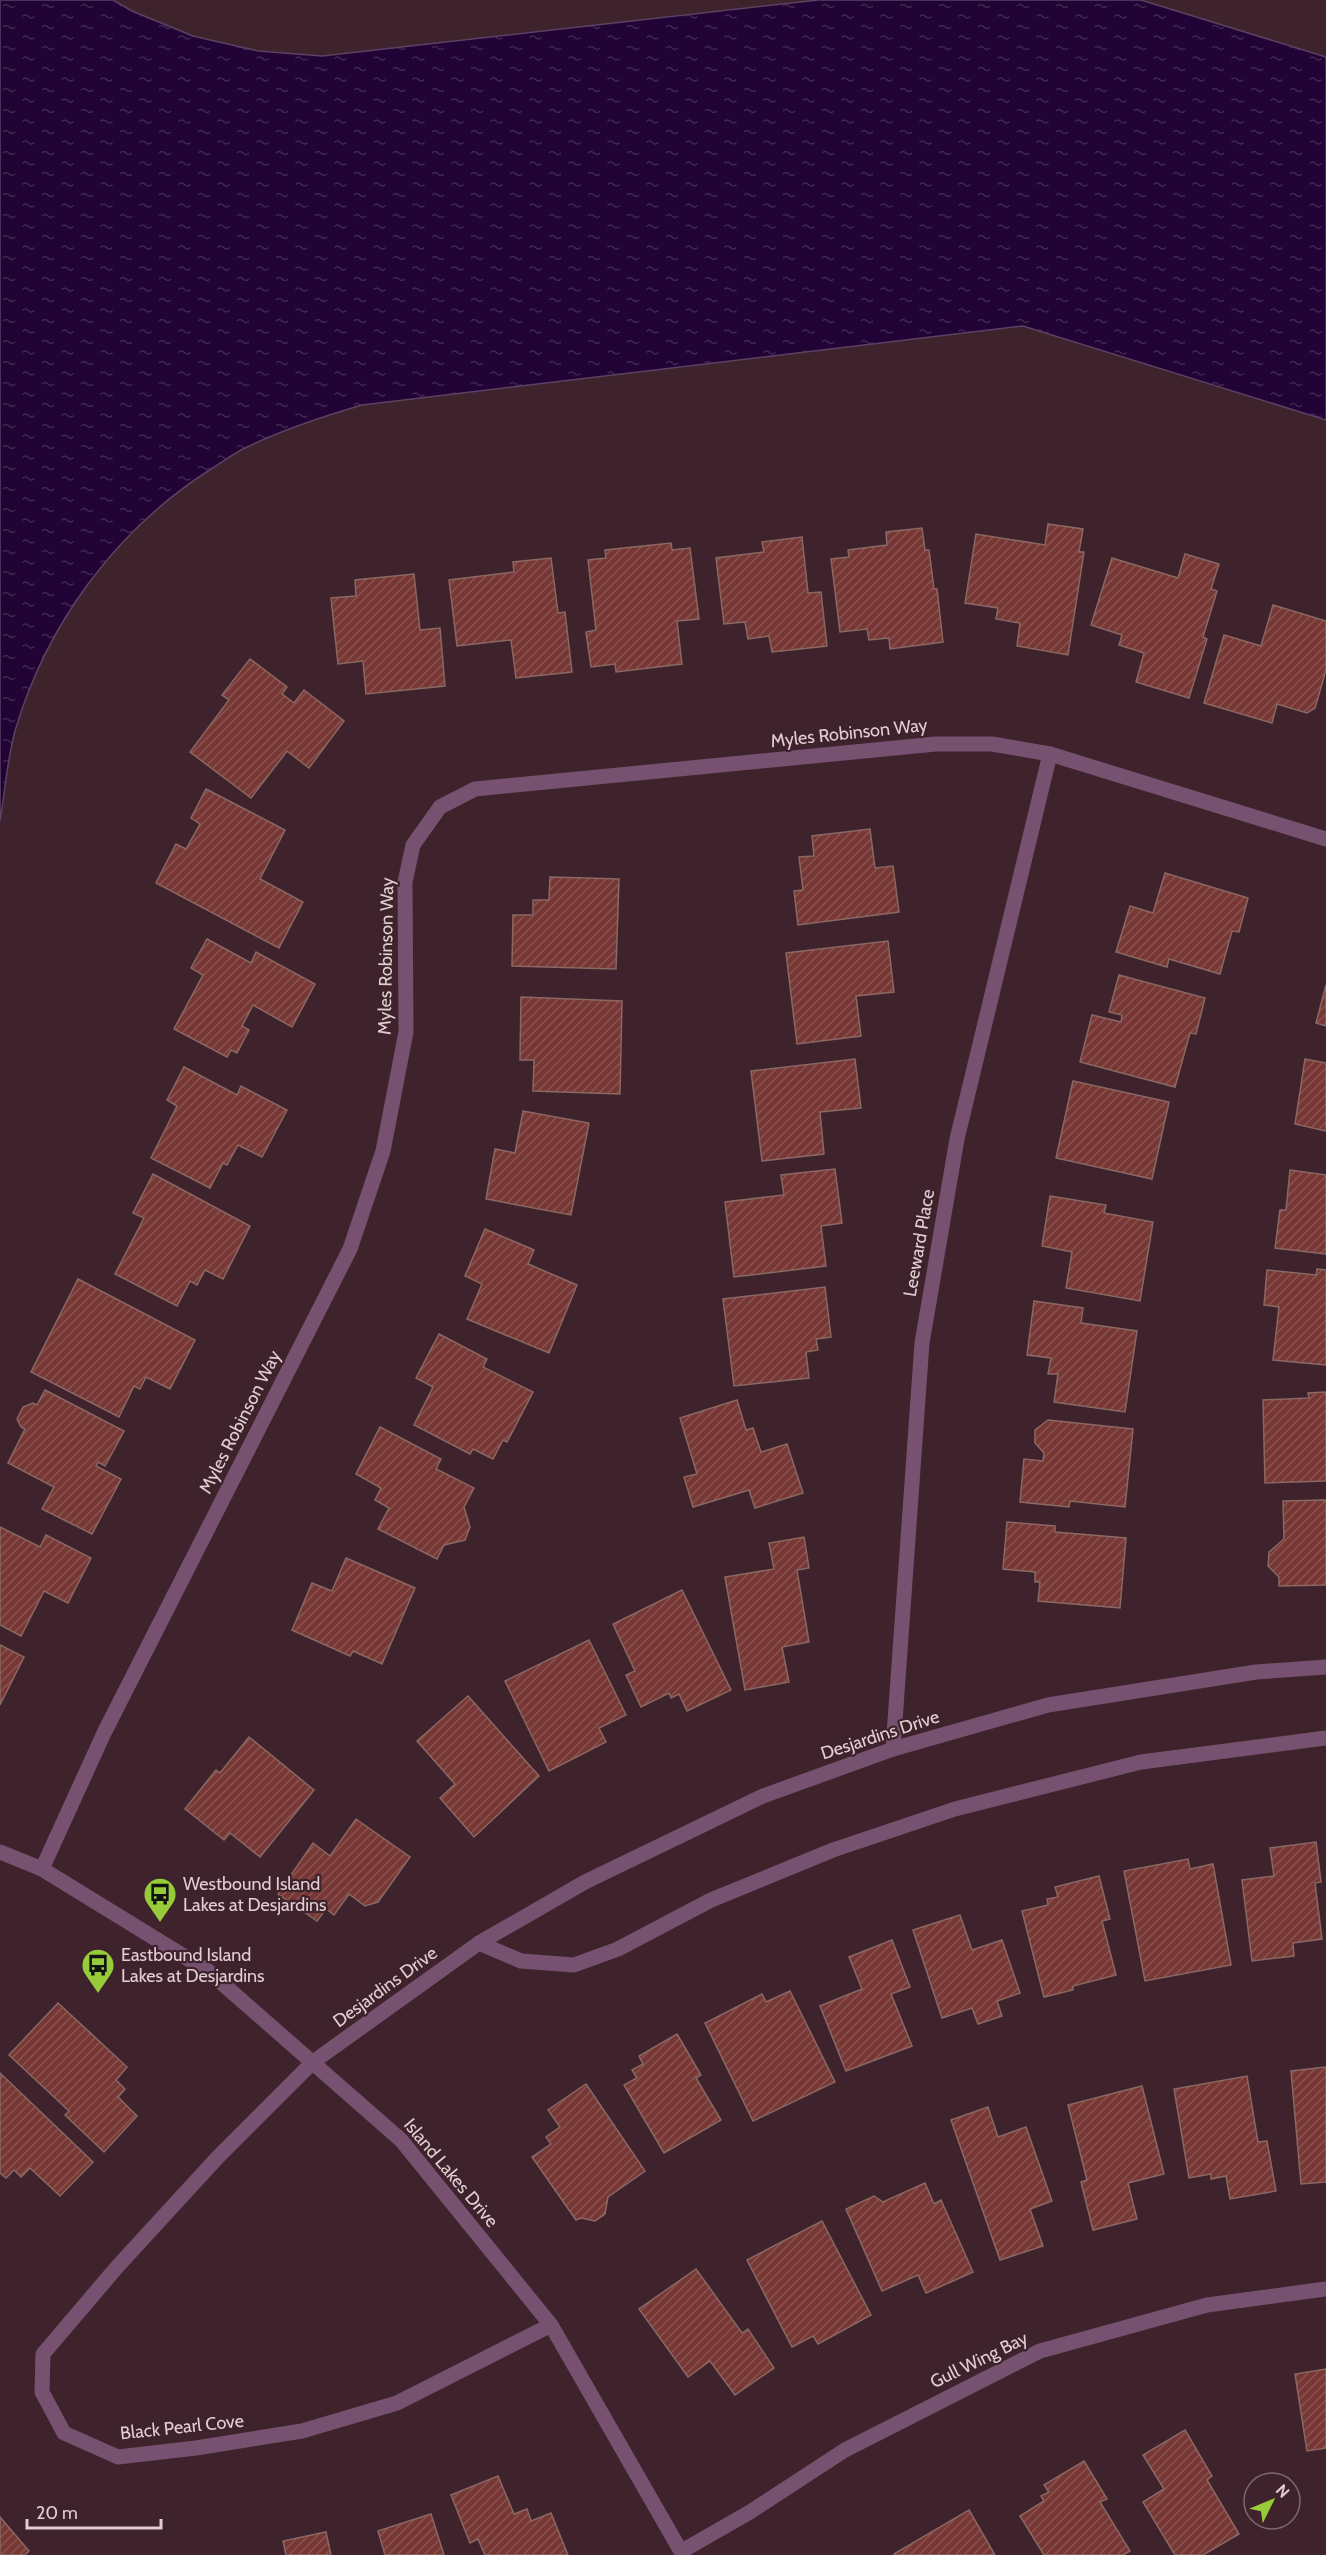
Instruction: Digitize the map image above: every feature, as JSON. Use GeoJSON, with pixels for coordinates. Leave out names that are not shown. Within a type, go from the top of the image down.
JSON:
{"type":"FeatureCollection","features":[{"type":"Feature","properties":{"kind":"street","name":"Myles Robinson Way"},"geometry":{"type":"LineString","coordinates":[[42,1869],[104,1733],[350,1249],[382,1151],[406,1032],[407,873],[412,845],[440,807],[475,789],[936,744],[992,744],[1050,754],[1326,839]]}},
{"type":"Feature","properties":{"kind":"street","name":"Leeward Place"},"geometry":{"type":"LineString","coordinates":[[893,1749],[922,1343],[957,1139],[1050,754]]}},
{"type":"Feature","properties":{"kind":"street","name":"Desjardins Drive"},"geometry":{"type":"LineString","coordinates":[[313,2062],[479,1943],[585,1882],[763,1796],[893,1749],[1048,1705],[1256,1672],[1326,1667]]}},
{"type":"Feature","properties":{"kind":"street"},"geometry":{"type":"LineString","coordinates":[[479,1943],[521,1961],[574,1965],[618,1949],[731,1891],[833,1850],[955,1809],[1141,1762],[1326,1738]]}},
{"type":"Feature","properties":{"kind":"street","name":"Island Lakes Drive"},"geometry":{"type":"LineString","coordinates":[[0,1852],[42,1869],[208,1971],[400,2140],[551,2325],[682,2553]]}},
{"type":"Feature","properties":{"kind":"street","name":"Black Pearl Cove"},"geometry":{"type":"LineString","coordinates":[[313,2062],[209,2166],[117,2267],[43,2354],[42,2392],[64,2433],[118,2457],[196,2448],[302,2431],[397,2403],[551,2325]]}},
{"type":"Feature","properties":{"kind":"street","name":"Gull Wing Bay"},"geometry":{"type":"LineString","coordinates":[[682,2553],[845,2450],[1040,2351],[1207,2305],[1326,2289]]}},
{"type":"Feature","properties":{"kind":"water"},"geometry":{"type":"Polygon","coordinates":[[[0,0],[113,0],[132,11],[193,36],[258,51],[322,56],[818,0],[1141,0],[1326,57],[1326,420],[1023,326],[362,405],[287,430],[234,454],[174,495],[114,552],[88,584],[65,618],[28,692],[12,742],[0,821],[0,0]]]}},
{"type":"Feature","properties":{"kind":"building"},"geometry":{"type":"Polygon","coordinates":[[[1048,524],[1083,529],[1079,552],[1084,552],[1068,655],[1017,646],[1020,623],[996,619],[998,608],[965,603],[976,534],[1045,545],[1048,524]]]}},
{"type":"Feature","properties":{"kind":"building"},"geometry":{"type":"Polygon","coordinates":[[[922,528],[925,550],[929,550],[934,589],[937,589],[943,642],[890,649],[889,638],[869,640],[867,629],[840,632],[831,559],[849,557],[848,550],[887,545],[886,532],[922,528]]]}},
{"type":"Feature","properties":{"kind":"building"},"geometry":{"type":"Polygon","coordinates":[[[802,537],[808,593],[821,592],[827,646],[772,652],[769,636],[748,639],[745,622],[724,624],[716,558],[764,552],[762,542],[802,537]]]}},
{"type":"Feature","properties":{"kind":"building"},"geometry":{"type":"Polygon","coordinates":[[[671,543],[672,550],[690,548],[699,619],[677,621],[682,664],[616,672],[615,664],[591,667],[586,632],[596,630],[588,560],[606,558],[605,550],[671,543]]]}},
{"type":"Feature","properties":{"kind":"building"},"geometry":{"type":"Polygon","coordinates":[[[1185,554],[1219,564],[1211,589],[1217,591],[1203,637],[1207,639],[1189,698],[1136,682],[1144,653],[1119,645],[1122,635],[1091,625],[1112,558],[1178,578],[1185,554]]]}},
{"type":"Feature","properties":{"kind":"building"},"geometry":{"type":"Polygon","coordinates":[[[551,558],[558,613],[565,612],[572,672],[516,678],[511,640],[457,646],[449,580],[514,572],[513,562],[551,558]]]}},
{"type":"Feature","properties":{"kind":"building"},"geometry":{"type":"Polygon","coordinates":[[[414,574],[420,630],[440,628],[445,686],[366,694],[363,661],[338,664],[331,598],[356,596],[355,580],[414,574]]]}},
{"type":"Feature","properties":{"kind":"building"},"geometry":{"type":"Polygon","coordinates":[[[1273,605],[1326,621],[1326,670],[1315,708],[1307,713],[1277,704],[1272,723],[1204,703],[1224,635],[1261,646],[1273,605]]]}},
{"type":"Feature","properties":{"kind":"building"},"geometry":{"type":"Polygon","coordinates":[[[250,659],[287,687],[282,694],[294,703],[304,690],[344,721],[309,768],[287,751],[251,798],[190,752],[229,700],[222,695],[250,659]]]}},
{"type":"Feature","properties":{"kind":"building"},"geometry":{"type":"Polygon","coordinates":[[[206,789],[285,830],[260,879],[303,902],[279,948],[156,883],[176,844],[186,849],[200,824],[191,818],[206,789]]]}},
{"type":"Feature","properties":{"kind":"building"},"geometry":{"type":"Polygon","coordinates":[[[870,829],[875,868],[893,866],[899,912],[798,925],[794,891],[803,890],[799,857],[814,856],[812,836],[870,829]]]}},
{"type":"Feature","properties":{"kind":"building"},"geometry":{"type":"Polygon","coordinates":[[[1165,873],[1248,898],[1239,932],[1232,931],[1220,974],[1169,959],[1167,967],[1116,952],[1130,906],[1153,913],[1165,873]]]}},
{"type":"Feature","properties":{"kind":"building"},"geometry":{"type":"Polygon","coordinates":[[[550,877],[619,879],[616,969],[512,966],[513,915],[533,915],[533,900],[549,900],[550,877]]]}},
{"type":"Feature","properties":{"kind":"building"},"geometry":{"type":"Polygon","coordinates":[[[207,939],[251,963],[256,952],[315,984],[292,1027],[253,1005],[242,1026],[249,1030],[237,1053],[231,1050],[227,1057],[174,1029],[203,975],[191,968],[207,939]]]}},
{"type":"Feature","properties":{"kind":"building"},"geometry":{"type":"Polygon","coordinates":[[[888,941],[894,992],[856,996],[861,1036],[797,1044],[786,953],[888,941]]]}},
{"type":"Feature","properties":{"kind":"building"},"geometry":{"type":"Polygon","coordinates":[[[1119,975],[1205,998],[1196,1034],[1190,1033],[1175,1087],[1080,1062],[1092,1015],[1121,1022],[1122,1015],[1109,1012],[1119,975]]]}},
{"type":"Feature","properties":{"kind":"building"},"geometry":{"type":"Polygon","coordinates":[[[1326,985],[1326,1026],[1316,1023],[1326,985]]]}},
{"type":"Feature","properties":{"kind":"building"},"geometry":{"type":"Polygon","coordinates":[[[521,997],[622,1001],[620,1094],[533,1091],[534,1060],[520,1060],[521,997]]]}},
{"type":"Feature","properties":{"kind":"building"},"geometry":{"type":"Polygon","coordinates":[[[855,1059],[861,1108],[820,1112],[824,1154],[762,1161],[751,1071],[855,1059]]]}},
{"type":"Feature","properties":{"kind":"building"},"geometry":{"type":"Polygon","coordinates":[[[1305,1059],[1326,1063],[1326,1131],[1295,1124],[1305,1059]]]}},
{"type":"Feature","properties":{"kind":"building"},"geometry":{"type":"Polygon","coordinates":[[[184,1067],[237,1095],[241,1086],[287,1110],[262,1157],[238,1145],[227,1165],[223,1163],[210,1188],[151,1158],[177,1106],[167,1100],[184,1067]]]}},
{"type":"Feature","properties":{"kind":"building"},"geometry":{"type":"Polygon","coordinates":[[[1073,1081],[1169,1102],[1152,1179],[1056,1158],[1073,1081]]]}},
{"type":"Feature","properties":{"kind":"building"},"geometry":{"type":"Polygon","coordinates":[[[523,1111],[589,1123],[571,1215],[486,1199],[495,1149],[515,1153],[523,1111]]]}},
{"type":"Feature","properties":{"kind":"building"},"geometry":{"type":"Polygon","coordinates":[[[835,1169],[842,1223],[821,1226],[826,1266],[734,1277],[725,1202],[784,1195],[781,1175],[835,1169]]]}},
{"type":"Feature","properties":{"kind":"building"},"geometry":{"type":"Polygon","coordinates":[[[1290,1170],[1326,1175],[1326,1254],[1275,1248],[1280,1210],[1286,1210],[1290,1170]]]}},
{"type":"Feature","properties":{"kind":"building"},"geometry":{"type":"Polygon","coordinates":[[[153,1174],[250,1226],[223,1279],[205,1270],[197,1285],[190,1281],[177,1306],[115,1274],[144,1218],[133,1213],[153,1174]]]}},
{"type":"Feature","properties":{"kind":"building"},"geometry":{"type":"Polygon","coordinates":[[[1050,1196],[1106,1205],[1104,1213],[1153,1222],[1140,1301],[1066,1288],[1072,1252],[1042,1246],[1050,1196]]]}},
{"type":"Feature","properties":{"kind":"building"},"geometry":{"type":"Polygon","coordinates":[[[485,1229],[534,1250],[528,1264],[577,1285],[549,1353],[467,1319],[482,1284],[465,1276],[485,1229]]]}},
{"type":"Feature","properties":{"kind":"building"},"geometry":{"type":"Polygon","coordinates":[[[1317,1269],[1326,1270],[1326,1365],[1273,1360],[1279,1307],[1264,1305],[1267,1270],[1316,1275],[1317,1269]]]}},
{"type":"Feature","properties":{"kind":"building"},"geometry":{"type":"Polygon","coordinates":[[[78,1279],[195,1340],[170,1389],[146,1377],[140,1389],[134,1386],[119,1417],[31,1372],[78,1279]]]}},
{"type":"Feature","properties":{"kind":"building"},"geometry":{"type":"Polygon","coordinates":[[[825,1287],[831,1337],[816,1339],[818,1350],[806,1352],[809,1378],[734,1386],[723,1299],[825,1287]]]}},
{"type":"Feature","properties":{"kind":"building"},"geometry":{"type":"Polygon","coordinates":[[[1034,1301],[1083,1308],[1081,1323],[1137,1331],[1125,1412],[1054,1402],[1058,1374],[1048,1374],[1051,1358],[1027,1355],[1034,1301]]]}},
{"type":"Feature","properties":{"kind":"building"},"geometry":{"type":"Polygon","coordinates":[[[439,1334],[487,1359],[483,1367],[533,1392],[507,1442],[503,1440],[493,1459],[473,1449],[470,1454],[414,1425],[433,1387],[416,1378],[439,1334]]]}},
{"type":"Feature","properties":{"kind":"building"},"geometry":{"type":"Polygon","coordinates":[[[45,1390],[124,1431],[105,1466],[98,1462],[96,1466],[121,1479],[92,1534],[42,1509],[54,1487],[8,1463],[25,1429],[21,1427],[17,1419],[23,1407],[33,1403],[37,1405],[45,1390]]]}},
{"type":"Feature","properties":{"kind":"building"},"geometry":{"type":"Polygon","coordinates":[[[1326,1392],[1326,1481],[1265,1483],[1263,1400],[1309,1398],[1308,1393],[1326,1392]]]}},
{"type":"Feature","properties":{"kind":"building"},"geometry":{"type":"Polygon","coordinates":[[[737,1400],[746,1430],[753,1428],[761,1452],[787,1444],[803,1493],[755,1508],[749,1490],[693,1507],[684,1477],[697,1474],[680,1418],[737,1400]]]}},
{"type":"Feature","properties":{"kind":"building"},"geometry":{"type":"Polygon","coordinates":[[[1048,1420],[1133,1429],[1125,1507],[1070,1501],[1069,1507],[1020,1502],[1024,1459],[1043,1461],[1044,1453],[1035,1443],[1035,1430],[1048,1420]]]}},
{"type":"Feature","properties":{"kind":"building"},"geometry":{"type":"Polygon","coordinates":[[[380,1427],[441,1459],[436,1469],[474,1488],[464,1507],[470,1527],[465,1540],[444,1545],[437,1559],[378,1529],[389,1508],[375,1500],[381,1488],[356,1474],[380,1427]]]}},
{"type":"Feature","properties":{"kind":"building"},"geometry":{"type":"Polygon","coordinates":[[[1326,1500],[1326,1585],[1279,1586],[1279,1577],[1268,1566],[1269,1552],[1284,1539],[1283,1501],[1326,1500]]]}},
{"type":"Feature","properties":{"kind":"building"},"geometry":{"type":"Polygon","coordinates":[[[1007,1522],[1055,1526],[1055,1532],[1126,1538],[1120,1608],[1038,1601],[1040,1582],[1035,1582],[1035,1572],[1003,1569],[1007,1522]]]}},
{"type":"Feature","properties":{"kind":"building"},"geometry":{"type":"Polygon","coordinates":[[[0,1527],[40,1547],[46,1535],[91,1558],[68,1603],[44,1591],[21,1636],[0,1625],[0,1527]]]}},
{"type":"Feature","properties":{"kind":"building"},"geometry":{"type":"Polygon","coordinates":[[[804,1537],[809,1568],[797,1570],[809,1642],[782,1647],[789,1682],[745,1690],[725,1577],[774,1569],[769,1543],[804,1537]]]}},
{"type":"Feature","properties":{"kind":"building"},"geometry":{"type":"Polygon","coordinates":[[[346,1558],[415,1588],[382,1664],[353,1651],[350,1656],[292,1630],[312,1583],[332,1591],[346,1558]]]}},
{"type":"Feature","properties":{"kind":"building"},"geometry":{"type":"Polygon","coordinates":[[[682,1590],[731,1690],[687,1711],[679,1694],[671,1698],[669,1693],[641,1707],[626,1675],[635,1671],[613,1624],[682,1590]]]}},
{"type":"Feature","properties":{"kind":"building"},"geometry":{"type":"Polygon","coordinates":[[[589,1640],[626,1715],[599,1728],[606,1742],[549,1771],[505,1681],[589,1640]]]}},
{"type":"Feature","properties":{"kind":"building"},"geometry":{"type":"Polygon","coordinates":[[[0,1645],[24,1657],[0,1705],[0,1645]]]}},
{"type":"Feature","properties":{"kind":"building"},"geometry":{"type":"Polygon","coordinates":[[[468,1696],[539,1776],[474,1837],[440,1798],[455,1784],[417,1741],[468,1696]]]}},
{"type":"Feature","properties":{"kind":"building"},"geometry":{"type":"Polygon","coordinates":[[[249,1737],[314,1790],[260,1857],[230,1833],[224,1840],[185,1809],[216,1770],[220,1773],[249,1737]]]}},
{"type":"Feature","properties":{"kind":"building"},"geometry":{"type":"Polygon","coordinates":[[[356,1819],[410,1857],[378,1902],[365,1906],[349,1894],[334,1915],[326,1909],[317,1921],[278,1894],[313,1843],[330,1856],[356,1819]]]}},
{"type":"Feature","properties":{"kind":"building"},"geometry":{"type":"Polygon","coordinates":[[[1316,1842],[1321,1882],[1315,1883],[1322,1939],[1293,1943],[1294,1956],[1252,1961],[1242,1880],[1274,1876],[1270,1848],[1316,1842]]]}},
{"type":"Feature","properties":{"kind":"building"},"geometry":{"type":"Polygon","coordinates":[[[1188,1859],[1190,1869],[1213,1864],[1231,1965],[1145,1981],[1124,1871],[1188,1859]]]}},
{"type":"Feature","properties":{"kind":"building"},"geometry":{"type":"Polygon","coordinates":[[[1099,1876],[1110,1919],[1102,1921],[1116,1975],[1073,1986],[1073,1990],[1044,1997],[1022,1911],[1048,1905],[1047,1899],[1058,1897],[1055,1887],[1099,1876]]]}},
{"type":"Feature","properties":{"kind":"building"},"geometry":{"type":"Polygon","coordinates":[[[960,1915],[972,1950],[1002,1940],[1020,1993],[997,2001],[1002,2016],[978,2024],[972,2008],[942,2018],[913,1930],[960,1915]]]}},
{"type":"Feature","properties":{"kind":"building"},"geometry":{"type":"Polygon","coordinates":[[[892,1940],[910,1987],[891,1994],[912,2046],[846,2071],[820,2006],[862,1989],[849,1957],[892,1940]]]}},
{"type":"Feature","properties":{"kind":"building"},"geometry":{"type":"Polygon","coordinates":[[[790,1991],[835,2082],[753,2121],[705,2023],[762,1994],[766,2002],[790,1991]]]}},
{"type":"Feature","properties":{"kind":"building"},"geometry":{"type":"Polygon","coordinates":[[[58,2003],[127,2067],[116,2080],[125,2089],[118,2097],[137,2116],[104,2152],[65,2115],[69,2111],[9,2055],[58,2003]]]}},
{"type":"Feature","properties":{"kind":"building"},"geometry":{"type":"Polygon","coordinates":[[[677,2034],[701,2075],[696,2078],[721,2120],[664,2153],[624,2085],[637,2078],[632,2070],[643,2064],[639,2056],[677,2034]]]}},
{"type":"Feature","properties":{"kind":"building"},"geometry":{"type":"Polygon","coordinates":[[[1326,2067],[1326,2182],[1301,2184],[1291,2071],[1326,2067]]]}},
{"type":"Feature","properties":{"kind":"building"},"geometry":{"type":"Polygon","coordinates":[[[0,2073],[93,2162],[60,2196],[30,2168],[21,2177],[14,2170],[6,2178],[0,2173],[0,2073]]]}},
{"type":"Feature","properties":{"kind":"building"},"geometry":{"type":"Polygon","coordinates":[[[1247,2076],[1258,2142],[1267,2141],[1276,2191],[1230,2199],[1226,2176],[1211,2179],[1211,2174],[1189,2178],[1174,2089],[1247,2076]]]}},
{"type":"Feature","properties":{"kind":"building"},"geometry":{"type":"Polygon","coordinates":[[[586,2084],[645,2171],[608,2197],[605,2214],[595,2221],[581,2218],[576,2220],[532,2157],[551,2144],[546,2137],[560,2127],[548,2110],[586,2084]]]}},
{"type":"Feature","properties":{"kind":"building"},"geometry":{"type":"Polygon","coordinates":[[[1142,2086],[1164,2174],[1128,2183],[1137,2219],[1093,2230],[1081,2182],[1087,2180],[1068,2105],[1142,2086]]]}},
{"type":"Feature","properties":{"kind":"building"},"geometry":{"type":"Polygon","coordinates":[[[988,2107],[998,2137],[1026,2127],[1052,2201],[1030,2209],[1043,2246],[1000,2260],[951,2120],[988,2107]]]}},
{"type":"Feature","properties":{"kind":"building"},"geometry":{"type":"Polygon","coordinates":[[[925,2183],[934,2204],[941,2200],[973,2272],[926,2293],[918,2275],[882,2291],[846,2209],[874,2196],[883,2202],[925,2183]]]}},
{"type":"Feature","properties":{"kind":"building"},"geometry":{"type":"Polygon","coordinates":[[[822,2221],[871,2315],[818,2344],[813,2336],[792,2347],[747,2260],[822,2221]]]}},
{"type":"Feature","properties":{"kind":"building"},"geometry":{"type":"Polygon","coordinates":[[[696,2269],[742,2333],[748,2329],[774,2368],[735,2395],[710,2361],[688,2377],[639,2309],[696,2269]]]}},
{"type":"Feature","properties":{"kind":"building"},"geometry":{"type":"Polygon","coordinates":[[[1326,2369],[1326,2448],[1307,2451],[1295,2374],[1326,2369]]]}},
{"type":"Feature","properties":{"kind":"building"},"geometry":{"type":"Polygon","coordinates":[[[1185,2430],[1212,2476],[1207,2480],[1239,2534],[1203,2555],[1175,2555],[1143,2502],[1164,2489],[1143,2455],[1185,2430]]]}},
{"type":"Feature","properties":{"kind":"building"},"geometry":{"type":"Polygon","coordinates":[[[1084,2461],[1107,2499],[1100,2502],[1130,2551],[1123,2555],[1044,2555],[1020,2516],[1044,2501],[1041,2496],[1049,2492],[1044,2485],[1084,2461]]]}},
{"type":"Feature","properties":{"kind":"building"},"geometry":{"type":"Polygon","coordinates":[[[498,2476],[514,2514],[527,2509],[531,2521],[551,2513],[568,2555],[485,2555],[478,2539],[470,2543],[451,2495],[498,2476]]]}},
{"type":"Feature","properties":{"kind":"building"},"geometry":{"type":"Polygon","coordinates":[[[969,2510],[995,2555],[894,2555],[894,2554],[969,2510]]]}},
{"type":"Feature","properties":{"kind":"building"},"geometry":{"type":"Polygon","coordinates":[[[431,2514],[444,2555],[385,2555],[378,2531],[431,2514]]]}},
{"type":"Feature","properties":{"kind":"building"},"geometry":{"type":"Polygon","coordinates":[[[0,2517],[29,2551],[25,2555],[0,2555],[0,2517]]]}},
{"type":"Feature","properties":{"kind":"building"},"geometry":{"type":"Polygon","coordinates":[[[326,2532],[331,2555],[286,2555],[283,2541],[326,2532]]]}},
{"type":"Feature","properties":{"kind":"place","name":"Westbound Island Lakes at Desjardins"},"geometry":{"type":"Point","coordinates":[160,1923]}},
{"type":"Feature","properties":{"kind":"place","name":"Eastbound Island Lakes at Desjardins"},"geometry":{"type":"Point","coordinates":[98,1994]}}]}
